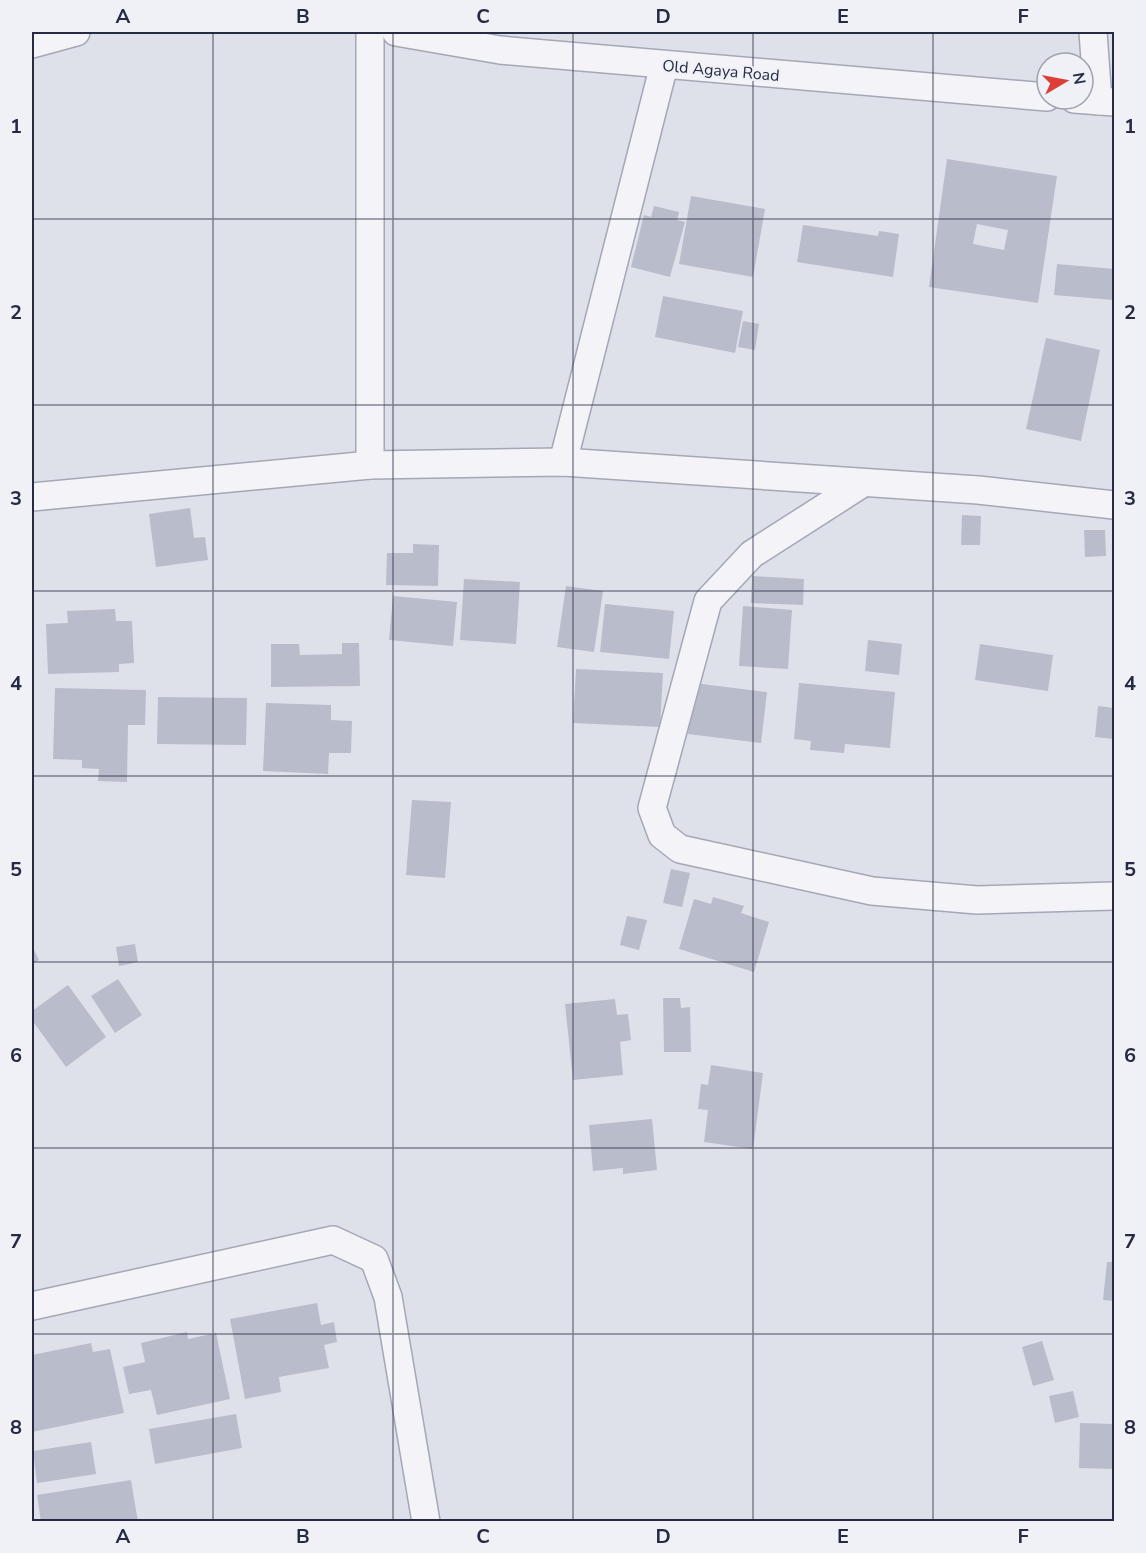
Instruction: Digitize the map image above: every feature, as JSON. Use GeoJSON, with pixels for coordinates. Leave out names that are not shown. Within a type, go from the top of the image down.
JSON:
{"type":"FeatureCollection","features":[{"type":"Feature","properties":{"kind":"street"},"geometry":{"type":"LineString","coordinates":[[32,44],[76,32]]}},
{"type":"Feature","properties":{"kind":"street"},"geometry":{"type":"LineString","coordinates":[[370,32],[370,465]]}},
{"type":"Feature","properties":{"kind":"street","name":"Old Agaya Road"},"geometry":{"type":"LineString","coordinates":[[396,32],[500,41],[664,65],[1035,96]]}},
{"type":"Feature","properties":{"kind":"street"},"geometry":{"type":"LineString","coordinates":[[1093,32],[1096,101]]}},
{"type":"Feature","properties":{"kind":"street"},"geometry":{"type":"LineString","coordinates":[[563,462],[664,65]]}},
{"type":"Feature","properties":{"kind":"street"},"geometry":{"type":"LineString","coordinates":[[32,497],[370,465],[563,462],[978,490],[1114,505]]}},
{"type":"Feature","properties":{"kind":"street"},"geometry":{"type":"LineString","coordinates":[[863,483],[752,554],[708,601],[652,808],[662,836],[680,849],[872,891],[977,900],[1114,896]]}},
{"type":"Feature","properties":{"kind":"street"},"geometry":{"type":"LineString","coordinates":[[32,1306],[333,1240],[374,1259],[387,1297],[426,1521]]}},
{"type":"Feature","properties":{"kind":"building"},"geometry":{"type":"Polygon","coordinates":[[[947,159],[1057,176],[1038,303],[929,287],[947,159]],[[977,224],[973,244],[1004,250],[1008,230],[977,224]]]}},
{"type":"Feature","properties":{"kind":"building"},"geometry":{"type":"Polygon","coordinates":[[[691,196],[765,209],[753,277],[679,264],[691,196]]]}},
{"type":"Feature","properties":{"kind":"building"},"geometry":{"type":"Polygon","coordinates":[[[654,206],[679,212],[677,220],[685,222],[670,277],[631,267],[644,215],[651,217],[654,206]]]}},
{"type":"Feature","properties":{"kind":"building"},"geometry":{"type":"Polygon","coordinates":[[[803,225],[878,236],[879,231],[899,234],[893,277],[797,262],[803,225]]]}},
{"type":"Feature","properties":{"kind":"building"},"geometry":{"type":"Polygon","coordinates":[[[1057,264],[1114,269],[1114,300],[1054,295],[1057,264]]]}},
{"type":"Feature","properties":{"kind":"building"},"geometry":{"type":"Polygon","coordinates":[[[663,296],[743,311],[735,353],[655,337],[663,296]]]}},
{"type":"Feature","properties":{"kind":"building"},"geometry":{"type":"Polygon","coordinates":[[[743,321],[759,324],[755,350],[738,347],[743,321]]]}},
{"type":"Feature","properties":{"kind":"building"},"geometry":{"type":"Polygon","coordinates":[[[1046,338],[1100,350],[1081,441],[1026,429],[1046,338]]]}},
{"type":"Feature","properties":{"kind":"building"},"geometry":{"type":"Polygon","coordinates":[[[190,508],[194,538],[205,537],[208,560],[156,567],[149,514],[190,508]]]}},
{"type":"Feature","properties":{"kind":"building"},"geometry":{"type":"Polygon","coordinates":[[[962,515],[981,516],[980,545],[961,545],[962,515]]]}},
{"type":"Feature","properties":{"kind":"building"},"geometry":{"type":"Polygon","coordinates":[[[1084,530],[1105,530],[1106,556],[1085,557],[1084,530]]]}},
{"type":"Feature","properties":{"kind":"building"},"geometry":{"type":"Polygon","coordinates":[[[413,544],[439,545],[438,586],[386,585],[387,553],[413,553],[413,544]]]}},
{"type":"Feature","properties":{"kind":"building"},"geometry":{"type":"Polygon","coordinates":[[[752,576],[804,579],[803,605],[751,603],[752,576]]]}},
{"type":"Feature","properties":{"kind":"building"},"geometry":{"type":"Polygon","coordinates":[[[464,579],[520,582],[516,644],[460,640],[464,579]]]}},
{"type":"Feature","properties":{"kind":"building"},"geometry":{"type":"Polygon","coordinates":[[[566,586],[603,591],[594,652],[557,647],[566,586]]]}},
{"type":"Feature","properties":{"kind":"building"},"geometry":{"type":"Polygon","coordinates":[[[393,596],[457,602],[453,646],[389,640],[393,596]]]}},
{"type":"Feature","properties":{"kind":"building"},"geometry":{"type":"Polygon","coordinates":[[[605,604],[674,611],[669,659],[600,652],[605,604]]]}},
{"type":"Feature","properties":{"kind":"building"},"geometry":{"type":"Polygon","coordinates":[[[743,606],[792,610],[788,669],[739,666],[743,606]]]}},
{"type":"Feature","properties":{"kind":"building"},"geometry":{"type":"Polygon","coordinates":[[[115,609],[116,621],[132,621],[134,663],[119,664],[119,672],[48,674],[46,624],[68,623],[67,611],[115,609]]]}},
{"type":"Feature","properties":{"kind":"building"},"geometry":{"type":"Polygon","coordinates":[[[868,640],[902,644],[899,675],[865,671],[868,640]]]}},
{"type":"Feature","properties":{"kind":"building"},"geometry":{"type":"Polygon","coordinates":[[[342,643],[359,643],[360,686],[271,687],[271,644],[299,644],[300,655],[342,654],[342,643]]]}},
{"type":"Feature","properties":{"kind":"building"},"geometry":{"type":"Polygon","coordinates":[[[980,644],[1053,655],[1048,691],[975,680],[980,644]]]}},
{"type":"Feature","properties":{"kind":"building"},"geometry":{"type":"Polygon","coordinates":[[[576,669],[663,673],[660,727],[573,723],[576,669]]]}},
{"type":"Feature","properties":{"kind":"building"},"geometry":{"type":"Polygon","coordinates":[[[694,683],[767,692],[761,743],[688,734],[694,683]]]}},
{"type":"Feature","properties":{"kind":"building"},"geometry":{"type":"Polygon","coordinates":[[[799,683],[895,692],[890,748],[845,744],[844,753],[810,750],[811,741],[794,739],[799,683]]]}},
{"type":"Feature","properties":{"kind":"building"},"geometry":{"type":"Polygon","coordinates":[[[55,688],[146,690],[145,725],[128,725],[127,782],[98,781],[99,769],[82,768],[82,760],[53,759],[55,688]]]}},
{"type":"Feature","properties":{"kind":"building"},"geometry":{"type":"Polygon","coordinates":[[[158,697],[247,698],[246,745],[157,744],[158,697]]]}},
{"type":"Feature","properties":{"kind":"building"},"geometry":{"type":"Polygon","coordinates":[[[266,703],[331,705],[331,720],[352,721],[351,753],[329,753],[328,774],[263,771],[266,703]]]}},
{"type":"Feature","properties":{"kind":"building"},"geometry":{"type":"Polygon","coordinates":[[[1098,706],[1114,708],[1114,739],[1095,737],[1098,706]]]}},
{"type":"Feature","properties":{"kind":"building"},"geometry":{"type":"Polygon","coordinates":[[[412,800],[451,802],[445,878],[406,875],[412,800]]]}},
{"type":"Feature","properties":{"kind":"building"},"geometry":{"type":"Polygon","coordinates":[[[671,869],[690,873],[682,907],[663,903],[671,869]]]}},
{"type":"Feature","properties":{"kind":"building"},"geometry":{"type":"Polygon","coordinates":[[[713,897],[744,906],[741,913],[769,922],[754,972],[679,949],[694,899],[711,904],[713,897]]]}},
{"type":"Feature","properties":{"kind":"building"},"geometry":{"type":"Polygon","coordinates":[[[627,916],[647,920],[639,950],[620,945],[627,916]]]}},
{"type":"Feature","properties":{"kind":"building"},"geometry":{"type":"Polygon","coordinates":[[[135,944],[138,962],[119,966],[116,947],[135,944]]]}},
{"type":"Feature","properties":{"kind":"building"},"geometry":{"type":"Polygon","coordinates":[[[32,946],[39,960],[32,964],[32,946]]]}},
{"type":"Feature","properties":{"kind":"building"},"geometry":{"type":"Polygon","coordinates":[[[118,979],[142,1015],[115,1033],[91,996],[118,979]]]}},
{"type":"Feature","properties":{"kind":"building"},"geometry":{"type":"Polygon","coordinates":[[[68,985],[106,1037],[66,1067],[32,1020],[32,1011],[68,985]]]}},
{"type":"Feature","properties":{"kind":"building"},"geometry":{"type":"Polygon","coordinates":[[[663,998],[680,998],[681,1008],[690,1007],[691,1052],[664,1052],[663,998]]]}},
{"type":"Feature","properties":{"kind":"building"},"geometry":{"type":"Polygon","coordinates":[[[615,999],[617,1015],[628,1014],[631,1040],[620,1042],[623,1075],[573,1080],[565,1004],[615,999]]]}},
{"type":"Feature","properties":{"kind":"building"},"geometry":{"type":"Polygon","coordinates":[[[711,1065],[763,1073],[753,1149],[704,1142],[708,1110],[698,1109],[701,1084],[708,1085],[711,1065]]]}},
{"type":"Feature","properties":{"kind":"building"},"geometry":{"type":"Polygon","coordinates":[[[652,1119],[657,1170],[623,1174],[623,1168],[593,1171],[589,1125],[652,1119]]]}},
{"type":"Feature","properties":{"kind":"building"},"geometry":{"type":"Polygon","coordinates":[[[1107,1262],[1114,1262],[1114,1301],[1103,1300],[1107,1262]]]}},
{"type":"Feature","properties":{"kind":"building"},"geometry":{"type":"Polygon","coordinates":[[[317,1303],[321,1325],[334,1322],[337,1342],[324,1345],[329,1368],[279,1377],[281,1392],[245,1399],[230,1319],[317,1303]]]}},
{"type":"Feature","properties":{"kind":"building"},"geometry":{"type":"Polygon","coordinates":[[[187,1332],[188,1339],[216,1333],[230,1399],[157,1415],[151,1390],[129,1394],[123,1367],[145,1362],[141,1343],[187,1332]]]}},
{"type":"Feature","properties":{"kind":"building"},"geometry":{"type":"Polygon","coordinates":[[[1042,1341],[1054,1380],[1033,1386],[1022,1347],[1042,1341]]]}},
{"type":"Feature","properties":{"kind":"building"},"geometry":{"type":"Polygon","coordinates":[[[91,1343],[93,1352],[110,1349],[124,1413],[32,1432],[32,1355],[91,1343]]]}},
{"type":"Feature","properties":{"kind":"building"},"geometry":{"type":"Polygon","coordinates":[[[1073,1391],[1079,1417],[1055,1423],[1049,1396],[1073,1391]]]}},
{"type":"Feature","properties":{"kind":"building"},"geometry":{"type":"Polygon","coordinates":[[[236,1414],[242,1448],[155,1464],[149,1429],[236,1414]]]}},
{"type":"Feature","properties":{"kind":"building"},"geometry":{"type":"Polygon","coordinates":[[[1080,1423],[1114,1424],[1114,1469],[1079,1468],[1080,1423]]]}},
{"type":"Feature","properties":{"kind":"building"},"geometry":{"type":"Polygon","coordinates":[[[91,1442],[96,1474],[37,1483],[33,1451],[91,1442]]]}},
{"type":"Feature","properties":{"kind":"building"},"geometry":{"type":"Polygon","coordinates":[[[131,1480],[138,1522],[41,1522],[37,1495],[131,1480]]]}}]}
